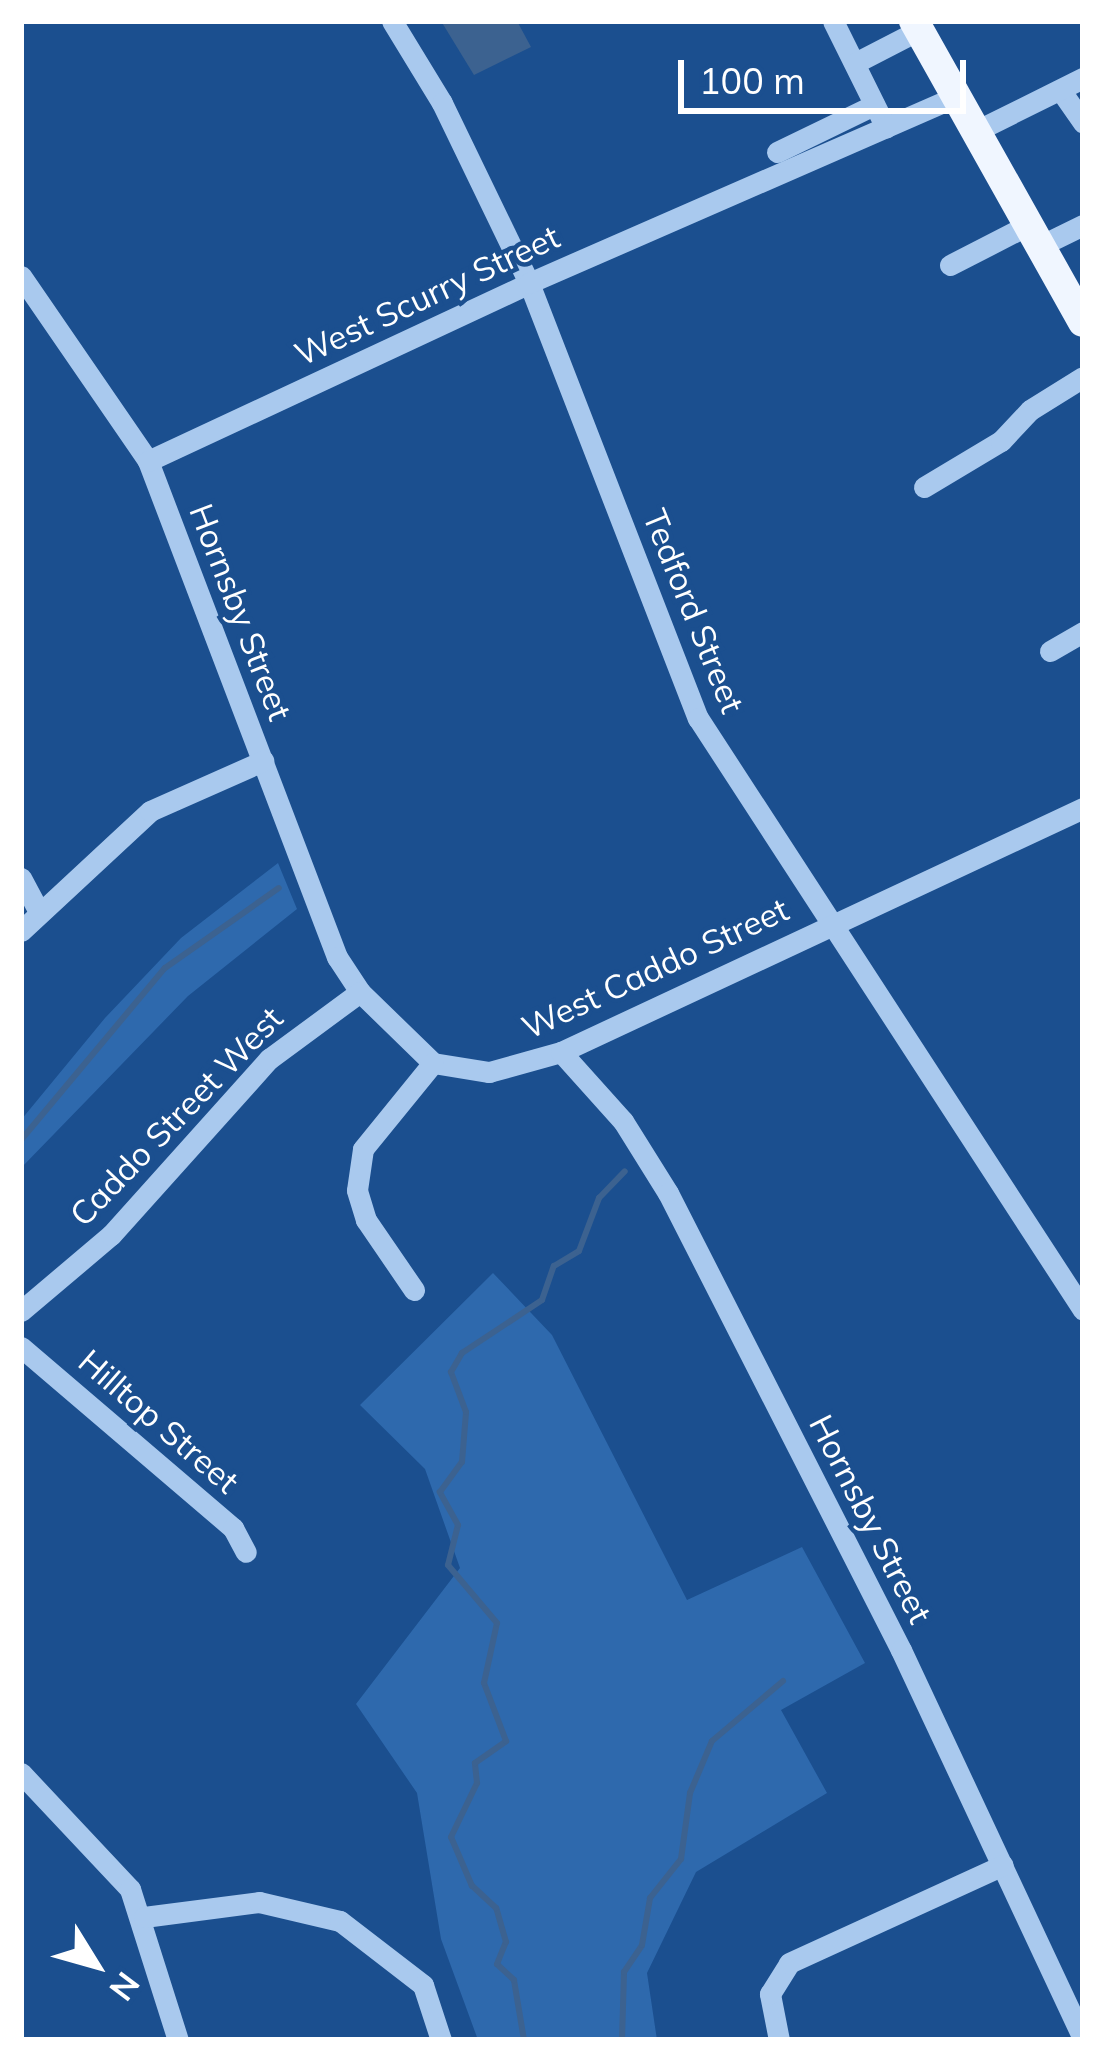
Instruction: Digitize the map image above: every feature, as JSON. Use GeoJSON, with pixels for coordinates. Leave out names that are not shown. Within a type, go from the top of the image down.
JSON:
{"type":"FeatureCollection","features":[{"type":"Feature","properties":{"kind":"main road"},"geometry":{"type":"LineString","coordinates":[[917,25],[1083,322]]}},
{"type":"Feature","properties":{"kind":"street","name":"Tedford Street"},"geometry":{"type":"LineString","coordinates":[[392,21],[442,103],[529,283],[698,718],[1083,1310]]}},
{"type":"Feature","properties":{"kind":"street"},"geometry":{"type":"LineString","coordinates":[[833,21],[886,128]]}},
{"type":"Feature","properties":{"kind":"street"},"geometry":{"type":"LineString","coordinates":[[856,63],[917,25]]}},
{"type":"Feature","properties":{"kind":"street"},"geometry":{"type":"LineString","coordinates":[[974,132],[1083,78]]}},
{"type":"Feature","properties":{"kind":"street"},"geometry":{"type":"LineString","coordinates":[[1061,91],[1083,123]]}},
{"type":"Feature","properties":{"kind":"street","name":"West Scurry Street"},"geometry":{"type":"LineString","coordinates":[[148,461],[529,283],[955,97]]}},
{"type":"Feature","properties":{"kind":"street"},"geometry":{"type":"LineString","coordinates":[[778,152],[874,105]]}},
{"type":"Feature","properties":{"kind":"street"},"geometry":{"type":"LineString","coordinates":[[950,265],[1083,225]]}},
{"type":"Feature","properties":{"kind":"street","name":"Hornsby Street"},"geometry":{"type":"LineString","coordinates":[[21,276],[148,461],[323,928],[360,992]]}},
{"type":"Feature","properties":{"kind":"street"},"geometry":{"type":"LineString","coordinates":[[925,487],[1001,441],[1030,410],[1083,377]]}},
{"type":"Feature","properties":{"kind":"street"},"geometry":{"type":"LineString","coordinates":[[1050,651],[1083,632]]}},
{"type":"Feature","properties":{"kind":"street"},"geometry":{"type":"LineString","coordinates":[[21,931],[150,811],[263,761]]}},
{"type":"Feature","properties":{"kind":"street"},"geometry":{"type":"LineString","coordinates":[[832,922],[1083,808]]}},
{"type":"Feature","properties":{"kind":"street"},"geometry":{"type":"LineString","coordinates":[[21,878],[39,912]]}},
{"type":"Feature","properties":{"kind":"street","name":"West Caddo Street"},"geometry":{"type":"LineString","coordinates":[[433,1063],[489,1072],[561,1052],[832,922]]}},
{"type":"Feature","properties":{"kind":"street"},"geometry":{"type":"LineString","coordinates":[[360,992],[433,1063],[363,1149],[357,1190],[366,1220],[414,1290]]}},
{"type":"Feature","properties":{"kind":"street","name":"Caddo Street West"},"geometry":{"type":"LineString","coordinates":[[21,1311],[111,1235],[268,1059],[360,992]]}},
{"type":"Feature","properties":{"kind":"street","name":"Hornsby Street"},"geometry":{"type":"LineString","coordinates":[[561,1052],[623,1120],[668,1192],[1004,1864],[1083,2038]]}},
{"type":"Feature","properties":{"kind":"street","name":"Hilltop Street"},"geometry":{"type":"LineString","coordinates":[[21,1347],[233,1528],[246,1552]]}},
{"type":"Feature","properties":{"kind":"street"},"geometry":{"type":"LineString","coordinates":[[21,1772],[107,1862],[144,1917],[178,2040]]}},
{"type":"Feature","properties":{"kind":"street"},"geometry":{"type":"LineString","coordinates":[[778,2040],[770,1994],[789,1963],[1004,1864]]}},
{"type":"Feature","properties":{"kind":"street"},"geometry":{"type":"LineString","coordinates":[[144,1917],[260,1902],[340,1921],[423,1985],[441,2040]]}},
{"type":"Feature","properties":{"kind":"shaded area"},"geometry":{"type":"Polygon","coordinates":[[[441,21],[517,21],[531,47],[474,75],[441,21]]]}},
{"type":"Feature","properties":{"kind":"shaded area"},"geometry":{"type":"Polygon","coordinates":[[[278,863],[297,909],[188,996],[21,1168],[21,1120],[105,1018],[181,938],[278,863]]]}},
{"type":"Feature","properties":{"kind":"shaded area"},"geometry":{"type":"Polygon","coordinates":[[[493,1273],[552,1335],[687,1600],[802,1547],[865,1663],[781,1710],[827,1793],[696,1872],[647,1973],[657,2040],[478,2040],[441,1939],[417,1793],[356,1704],[460,1568],[425,1469],[360,1405],[493,1273]]]}},
{"type":"Feature","properties":{"kind":"waterway"},"geometry":{"type":"LineString","coordinates":[[21,1140],[165,968],[279,888]]}},
{"type":"Feature","properties":{"kind":"waterway"},"geometry":{"type":"LineString","coordinates":[[524,2040],[514,1980],[497,1964],[506,1942],[496,1908],[472,1886],[451,1837],[477,1783],[475,1763],[506,1741],[484,1683],[497,1623],[448,1565],[458,1525],[440,1492],[462,1462],[466,1412],[451,1372],[462,1353],[542,1300],[554,1266],[579,1251],[599,1198],[625,1171]]}},
{"type":"Feature","properties":{"kind":"waterway"},"geometry":{"type":"LineString","coordinates":[[622,2040],[624,1972],[642,1945],[650,1898],[681,1859],[690,1793],[712,1741],[783,1681]]}}]}
